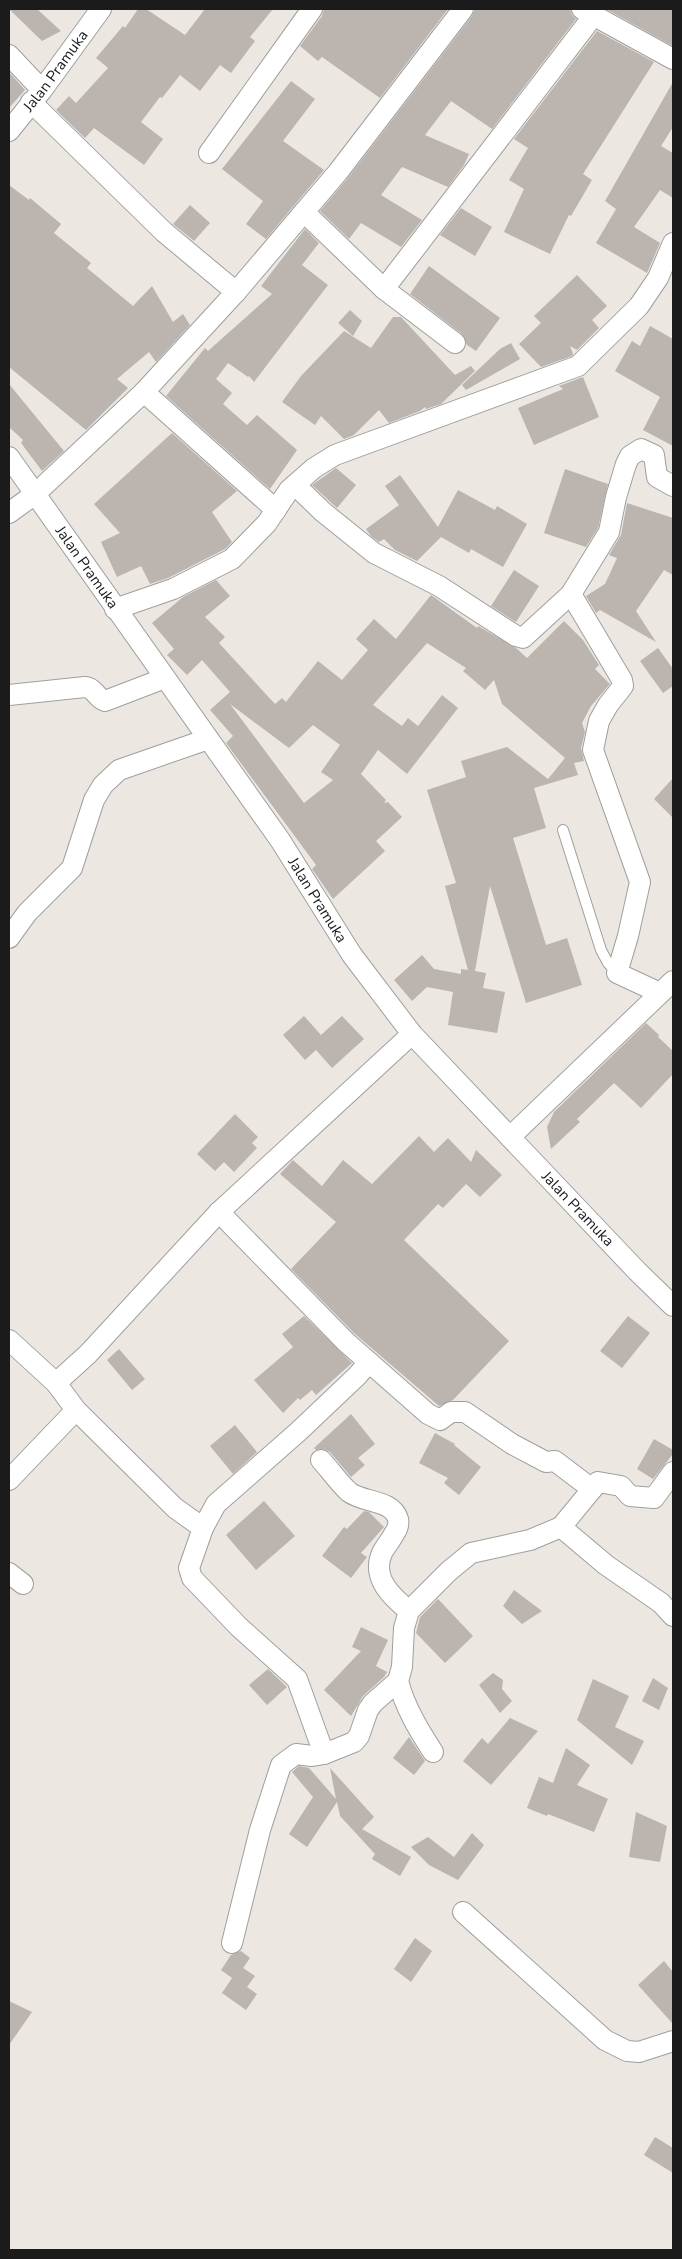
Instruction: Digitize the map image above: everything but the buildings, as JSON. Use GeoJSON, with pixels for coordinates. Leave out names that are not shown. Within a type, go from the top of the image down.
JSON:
{"type":"FeatureCollection","features":[{"type":"Feature","properties":{"kind":"street","name":"Jalan Pramuka"},"geometry":{"type":"LineString","coordinates":[[9,131],[101,9]]}},
{"type":"Feature","properties":{"kind":"street"},"geometry":{"type":"LineString","coordinates":[[209,154],[312,9]]}},
{"type":"Feature","properties":{"kind":"street"},"geometry":{"type":"LineString","coordinates":[[9,513],[36,494],[144,392],[236,292],[338,172],[463,9]]}},
{"type":"Feature","properties":{"kind":"street"},"geometry":{"type":"LineString","coordinates":[[384,289],[587,11],[673,59]]}},
{"type":"Feature","properties":{"kind":"street"},"geometry":{"type":"LineString","coordinates":[[9,55],[37,96],[164,232],[236,292]]}},
{"type":"Feature","properties":{"kind":"street"},"geometry":{"type":"LineString","coordinates":[[304,212],[384,289],[455,343]]}},
{"type":"Feature","properties":{"kind":"street"},"geometry":{"type":"LineString","coordinates":[[115,609],[173,589],[232,559],[267,523],[295,485],[314,468],[335,455],[578,366],[639,306],[658,278],[673,243]]}},
{"type":"Feature","properties":{"kind":"street"},"geometry":{"type":"LineString","coordinates":[[144,392],[276,510]]}},
{"type":"Feature","properties":{"kind":"street"},"geometry":{"type":"LineString","coordinates":[[295,485],[323,512],[374,553],[439,586],[516,636],[523,638],[571,594],[609,532],[616,497],[630,456],[641,449],[654,455],[657,478],[673,486]]}},
{"type":"Feature","properties":{"kind":"street","name":"Jalan Pramuka"},"geometry":{"type":"LineString","coordinates":[[9,457],[280,840],[352,955],[412,1034],[673,1306]]}},
{"type":"Feature","properties":{"kind":"street"},"geometry":{"type":"LineString","coordinates":[[571,594],[616,668],[623,686],[599,721],[593,750],[640,882],[628,936],[617,973],[666,987]]}},
{"type":"Feature","properties":{"kind":"street"},"geometry":{"type":"LineString","coordinates":[[9,695],[85,687],[90,688],[102,700],[106,701],[165,678]]}},
{"type":"Feature","properties":{"kind":"street"},"geometry":{"type":"LineString","coordinates":[[9,938],[27,913],[72,868],[94,800],[104,785],[119,770],[208,739]]}},
{"type":"Feature","properties":{"kind":"street"},"geometry":{"type":"LineString","coordinates":[[510,1137],[666,987]]}},
{"type":"Feature","properties":{"kind":"street"},"geometry":{"type":"LineString","coordinates":[[56,1383],[88,1354],[219,1212],[412,1034]]}},
{"type":"Feature","properties":{"kind":"street"},"geometry":{"type":"LineString","coordinates":[[219,1212],[346,1342],[436,1420],[440,1420],[451,1412],[465,1412],[512,1444],[546,1462],[555,1461],[592,1489]]}},
{"type":"Feature","properties":{"kind":"street"},"geometry":{"type":"LineString","coordinates":[[9,1340],[56,1383],[76,1410],[175,1508],[203,1528]]}},
{"type":"Feature","properties":{"kind":"street"},"geometry":{"type":"LineString","coordinates":[[324,1754],[297,1680],[239,1627],[192,1578],[189,1568],[203,1528],[216,1504],[299,1431],[357,1376],[369,1362]]}},
{"type":"Feature","properties":{"kind":"street"},"geometry":{"type":"LineString","coordinates":[[9,1480],[76,1410]]}},
{"type":"Feature","properties":{"kind":"street"},"geometry":{"type":"LineString","coordinates":[[321,1460],[350,1492],[381,1503],[394,1512],[398,1521],[397,1529],[382,1553],[378,1567],[382,1582],[394,1598],[409,1611]]}},
{"type":"Feature","properties":{"kind":"street"},"geometry":{"type":"LineString","coordinates":[[433,1752],[413,1720],[402,1696],[398,1680],[402,1667],[404,1628],[409,1611],[449,1570],[471,1552],[530,1540],[561,1527],[598,1482],[621,1486],[630,1496],[654,1498],[673,1472]]}},
{"type":"Feature","properties":{"kind":"street"},"geometry":{"type":"LineString","coordinates":[[561,1527],[606,1565],[661,1603],[673,1616]]}},
{"type":"Feature","properties":{"kind":"street"},"geometry":{"type":"LineString","coordinates":[[232,1943],[260,1830],[281,1765],[296,1754],[312,1756],[324,1754],[354,1742],[359,1736],[368,1710],[373,1702],[398,1680]]}},
{"type":"Feature","properties":{"kind":"street"},"geometry":{"type":"LineString","coordinates":[[463,1912],[605,2040],[627,2051],[639,2052],[673,2041]]}},
{"type":"Feature","properties":{"kind":"lane"},"geometry":{"type":"LineString","coordinates":[[563,830],[601,950],[608,963],[617,973]]}}]}
